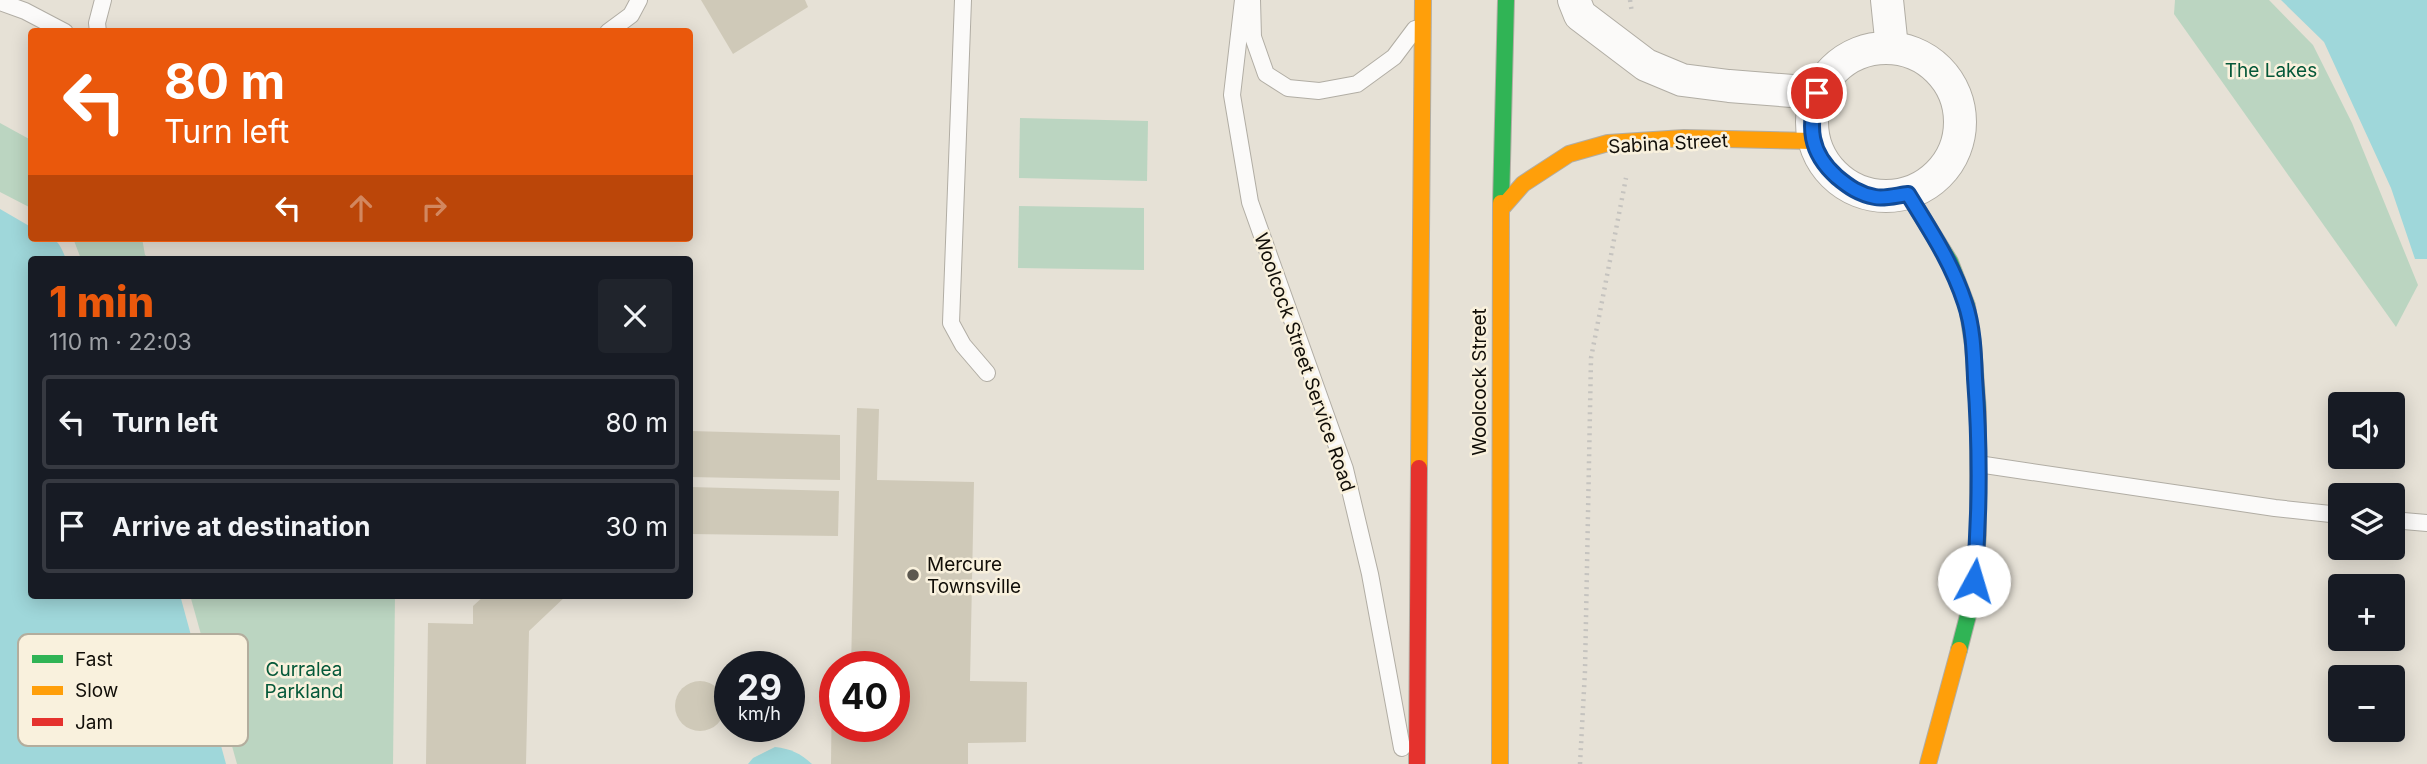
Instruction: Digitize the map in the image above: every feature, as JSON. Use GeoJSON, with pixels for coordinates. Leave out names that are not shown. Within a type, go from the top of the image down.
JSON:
{"type":"FeatureCollection","features":[{"type":"Feature","properties":{"kind":"main road"},"geometry":{"type":"LineString","coordinates":[[1417,764],[1423,0]]}},
{"type":"Feature","properties":{"kind":"main road","name":"Woolcock Street"},"geometry":{"type":"LineString","coordinates":[[1500,764],[1501,209],[1506,0]]}},
{"type":"Feature","properties":{"kind":"main road","name":"Sabina Street"},"geometry":{"type":"LineString","coordinates":[[1501,209],[1523,184],[1569,154],[1608,143],[1684,138],[1813,141]]}},
{"type":"Feature","properties":{"kind":"main road"},"geometry":{"type":"LineString","coordinates":[[1908,194],[1950,262],[1967,306],[1974,359],[1978,464],[1978,535],[1971,604],[1928,764]]}},
{"type":"Feature","properties":{"kind":"street"},"geometry":{"type":"LineString","coordinates":[[1574,0],[1580,15],[1646,65],[1682,80],[1817,93]]}},
{"type":"Feature","properties":{"kind":"street"},"geometry":{"type":"LineString","coordinates":[[1887,0],[1892,48]]}},
{"type":"Feature","properties":{"kind":"street"},"geometry":{"type":"LineString","coordinates":[[1892,48],[1917,54],[1934,65],[1950,85],[1959,110],[1959,136],[1949,163],[1931,183],[1908,194],[1878,198],[1853,190],[1824,165],[1813,141],[1811,115],[1817,93],[1831,71],[1852,55],[1866,50],[1892,48]]}},
{"type":"Feature","properties":{"kind":"lane"},"geometry":{"type":"LineString","coordinates":[[97,28],[103,0]]}},
{"type":"Feature","properties":{"kind":"lane"},"geometry":{"type":"LineString","coordinates":[[613,28],[631,15],[639,0]]}},
{"type":"Feature","properties":{"kind":"lane"},"geometry":{"type":"LineString","coordinates":[[963,0],[951,323],[963,345],[988,373]]}},
{"type":"Feature","properties":{"kind":"lane","name":"Woolcock Street Service Road"},"geometry":{"type":"LineString","coordinates":[[1243,0],[1232,95],[1250,202],[1345,469],[1370,574],[1406,764]]}},
{"type":"Feature","properties":{"kind":"lane"},"geometry":{"type":"LineString","coordinates":[[1252,0],[1253,37],[1266,74],[1288,88],[1319,91],[1357,84],[1394,57],[1423,20]]}},
{"type":"Feature","properties":{"kind":"lane"},"geometry":{"type":"LineString","coordinates":[[0,2],[25,11],[57,28]]}},
{"type":"Feature","properties":{"kind":"lane"},"geometry":{"type":"LineString","coordinates":[[1978,464],[2221,500],[2328,513]]}},
{"type":"Feature","properties":{"kind":"lane"},"geometry":{"type":"LineString","coordinates":[[2405,521],[2427,523]]}},
{"type":"Feature","properties":{"kind":"path"},"geometry":{"type":"LineString","coordinates":[[1630,0],[1635,31],[1633,55]]}},
{"type":"Feature","properties":{"kind":"path"},"geometry":{"type":"LineString","coordinates":[[1580,764],[1585,671],[1591,358],[1628,167],[1627,142]]}},
{"type":"Feature","properties":{"kind":"green space","name":"The Lakes"},"geometry":{"type":"Polygon","coordinates":[[[2175,0],[2269,0],[2313,45],[2352,123],[2418,285],[2396,327],[2174,14],[2175,0]]]}},
{"type":"Feature","properties":{"kind":"green space"},"geometry":{"type":"Polygon","coordinates":[[[1020,118],[1148,121],[1147,181],[1019,178],[1020,118]]]}},
{"type":"Feature","properties":{"kind":"green space"},"geometry":{"type":"Polygon","coordinates":[[[0,123],[28,138],[28,206],[0,192],[0,123]]]}},
{"type":"Feature","properties":{"kind":"green space"},"geometry":{"type":"Polygon","coordinates":[[[1019,206],[1144,208],[1144,270],[1018,268],[1019,206]]]}},
{"type":"Feature","properties":{"kind":"green space"},"geometry":{"type":"Polygon","coordinates":[[[75,242],[143,242],[146,256],[80,256],[75,242]]]}},
{"type":"Feature","properties":{"kind":"green space","name":"Curralea Parkland"},"geometry":{"type":"Polygon","coordinates":[[[191,599],[395,599],[393,764],[237,764],[232,746],[248,746],[248,634],[201,634],[191,599]]]}},
{"type":"Feature","properties":{"kind":"water","name":"The Lakes"},"geometry":{"type":"Polygon","coordinates":[[[2281,0],[2427,0],[2427,259],[2415,259],[2391,188],[2324,42],[2281,0]]]}},
{"type":"Feature","properties":{"kind":"water"},"geometry":{"type":"Polygon","coordinates":[[[0,209],[28,225],[28,242],[57,242],[65,256],[28,256],[28,599],[181,599],[191,634],[18,634],[18,746],[221,746],[226,764],[0,764],[0,209]]]}},
{"type":"Feature","properties":{"kind":"water"},"geometry":{"type":"Polygon","coordinates":[[[775,747],[795,752],[812,764],[748,764],[753,758],[775,747]]]}},
{"type":"Feature","properties":{"kind":"building"},"geometry":{"type":"Polygon","coordinates":[[[701,0],[805,0],[808,7],[733,54],[701,0]]]}},
{"type":"Feature","properties":{"kind":"building","name":"Mercure Townsville"},"geometry":{"type":"Polygon","coordinates":[[[857,408],[879,409],[877,480],[974,482],[970,681],[1027,682],[1026,742],[968,743],[968,764],[831,764],[831,742],[910,742],[910,651],[851,651],[857,408]]]}},
{"type":"Feature","properties":{"kind":"building"},"geometry":{"type":"Polygon","coordinates":[[[693,431],[840,435],[840,480],[693,477],[693,431]]]}},
{"type":"Feature","properties":{"kind":"building"},"geometry":{"type":"Polygon","coordinates":[[[693,487],[839,491],[838,536],[693,534],[693,487]]]}},
{"type":"Feature","properties":{"kind":"building"},"geometry":{"type":"Polygon","coordinates":[[[481,599],[563,599],[529,631],[526,764],[426,764],[428,623],[473,624],[473,606],[481,599]]]}},
{"type":"Feature","properties":{"kind":"building"},"geometry":{"type":"Polygon","coordinates":[[[690,683],[714,686],[714,726],[700,731],[690,729],[682,724],[677,716],[677,696],[682,688],[690,683]]]}},
{"type":"Feature","properties":{"kind":"traffic: fast"},"geometry":{"type":"LineString","coordinates":[[1501,203],[1506,0]]}},
{"type":"Feature","properties":{"kind":"traffic: fast"},"geometry":{"type":"LineString","coordinates":[[1908,194],[1950,262],[1967,306],[1973,345],[1978,412],[1978,535],[1971,604],[1959,650]]}},
{"type":"Feature","properties":{"kind":"traffic: slow"},"geometry":{"type":"LineString","coordinates":[[1419,468],[1423,0]]}},
{"type":"Feature","properties":{"kind":"traffic: slow"},"geometry":{"type":"LineString","coordinates":[[1501,209],[1523,184],[1569,154],[1608,143],[1684,138],[1813,141]]}},
{"type":"Feature","properties":{"kind":"traffic: slow"},"geometry":{"type":"LineString","coordinates":[[1500,764],[1501,203]]}},
{"type":"Feature","properties":{"kind":"traffic: slow"},"geometry":{"type":"LineString","coordinates":[[1928,764],[1959,650]]}},
{"type":"Feature","properties":{"kind":"traffic: jam"},"geometry":{"type":"LineString","coordinates":[[1417,764],[1419,468]]}},
{"type":"Feature","properties":{"kind":"place","name":"Mercure Townsville"},"geometry":{"type":"Point","coordinates":[913,575]}},
{"type":"Feature","properties":{"kind":"route"},"geometry":{"type":"LineString","coordinates":[[1817,93],[1811,115],[1813,141],[1824,165],[1853,190],[1878,198],[1908,194],[1950,262],[1967,306],[1978,412],[1978,535],[1974,581]]}}]}
